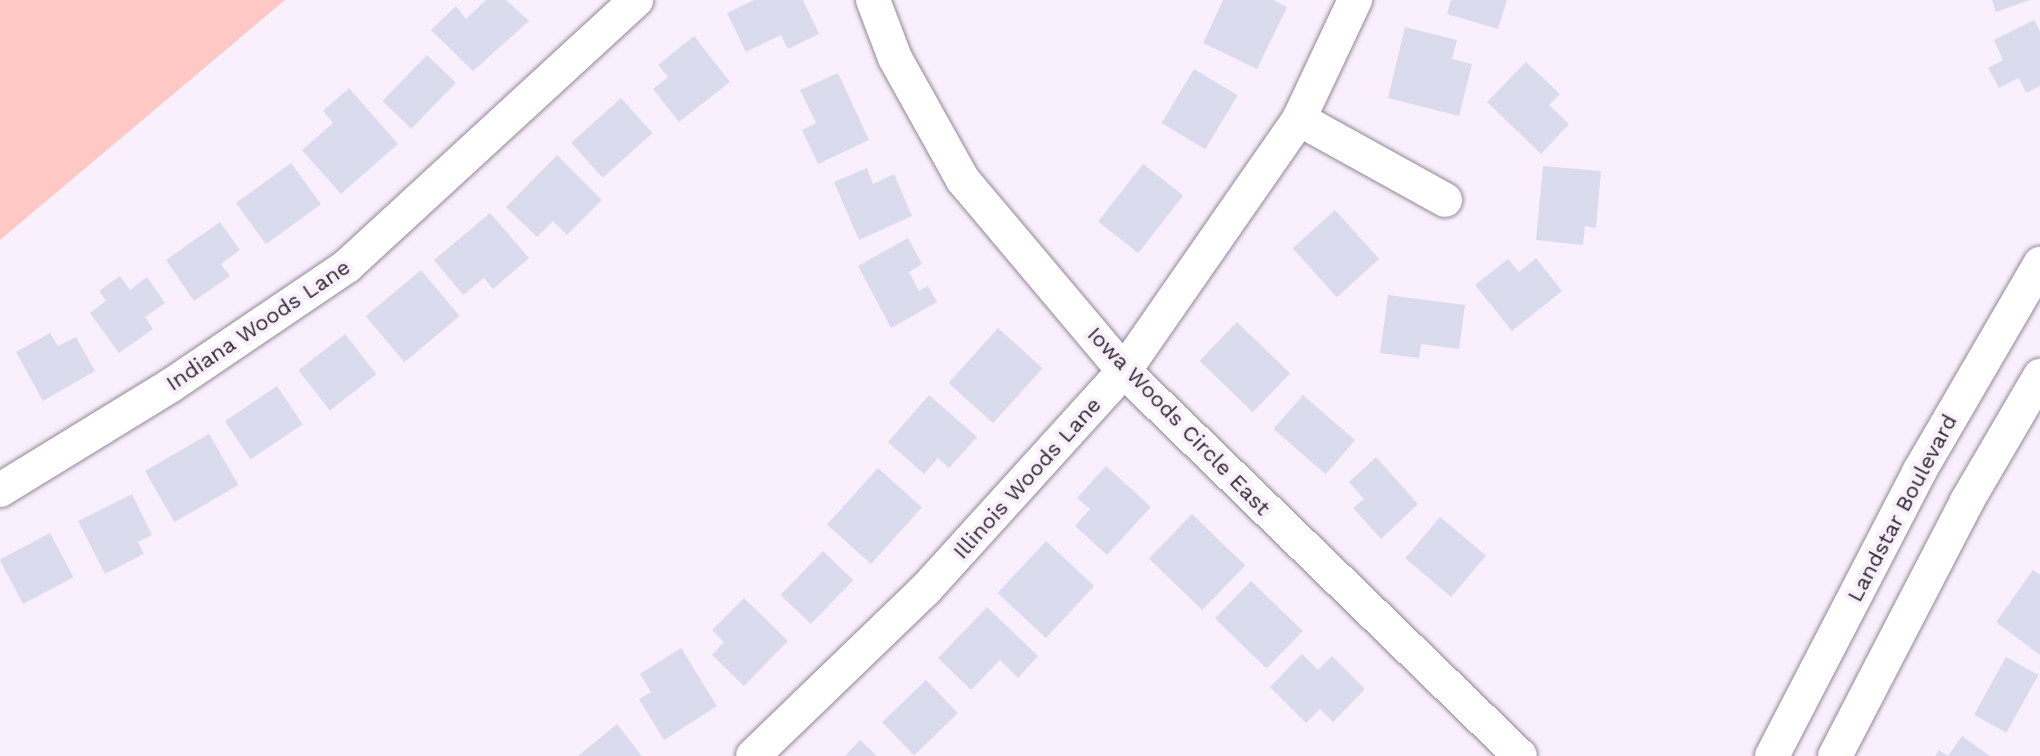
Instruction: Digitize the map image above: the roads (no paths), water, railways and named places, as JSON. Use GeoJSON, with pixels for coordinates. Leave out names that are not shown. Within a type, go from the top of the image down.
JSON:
{"type":"FeatureCollection","features":[{"type":"Feature","properties":{"kind":"street","name":"Indiana Woods Lane"},"geometry":{"type":"LineString","coordinates":[[0,490],[170,386],[347,266],[636,0]]}},
{"type":"Feature","properties":{"kind":"street","name":"Iowa Woods Circle East"},"geometry":{"type":"LineString","coordinates":[[873,0],[895,58],[963,180],[1124,371],[1520,756]]}},
{"type":"Feature","properties":{"kind":"street","name":"Illinois Woods Lane"},"geometry":{"type":"LineString","coordinates":[[753,756],[926,589],[1124,371],[1299,119],[1355,0]]}},
{"type":"Feature","properties":{"kind":"street"},"geometry":{"type":"LineString","coordinates":[[1299,119],[1445,200]]}},
{"type":"Feature","properties":{"kind":"street","name":"Landstar Boulevard"},"geometry":{"type":"LineString","coordinates":[[1772,756],[1919,472],[2040,264]]}},
{"type":"Feature","properties":{"kind":"street"},"geometry":{"type":"LineString","coordinates":[[1835,756],[1967,501],[2040,376]]}}]}
